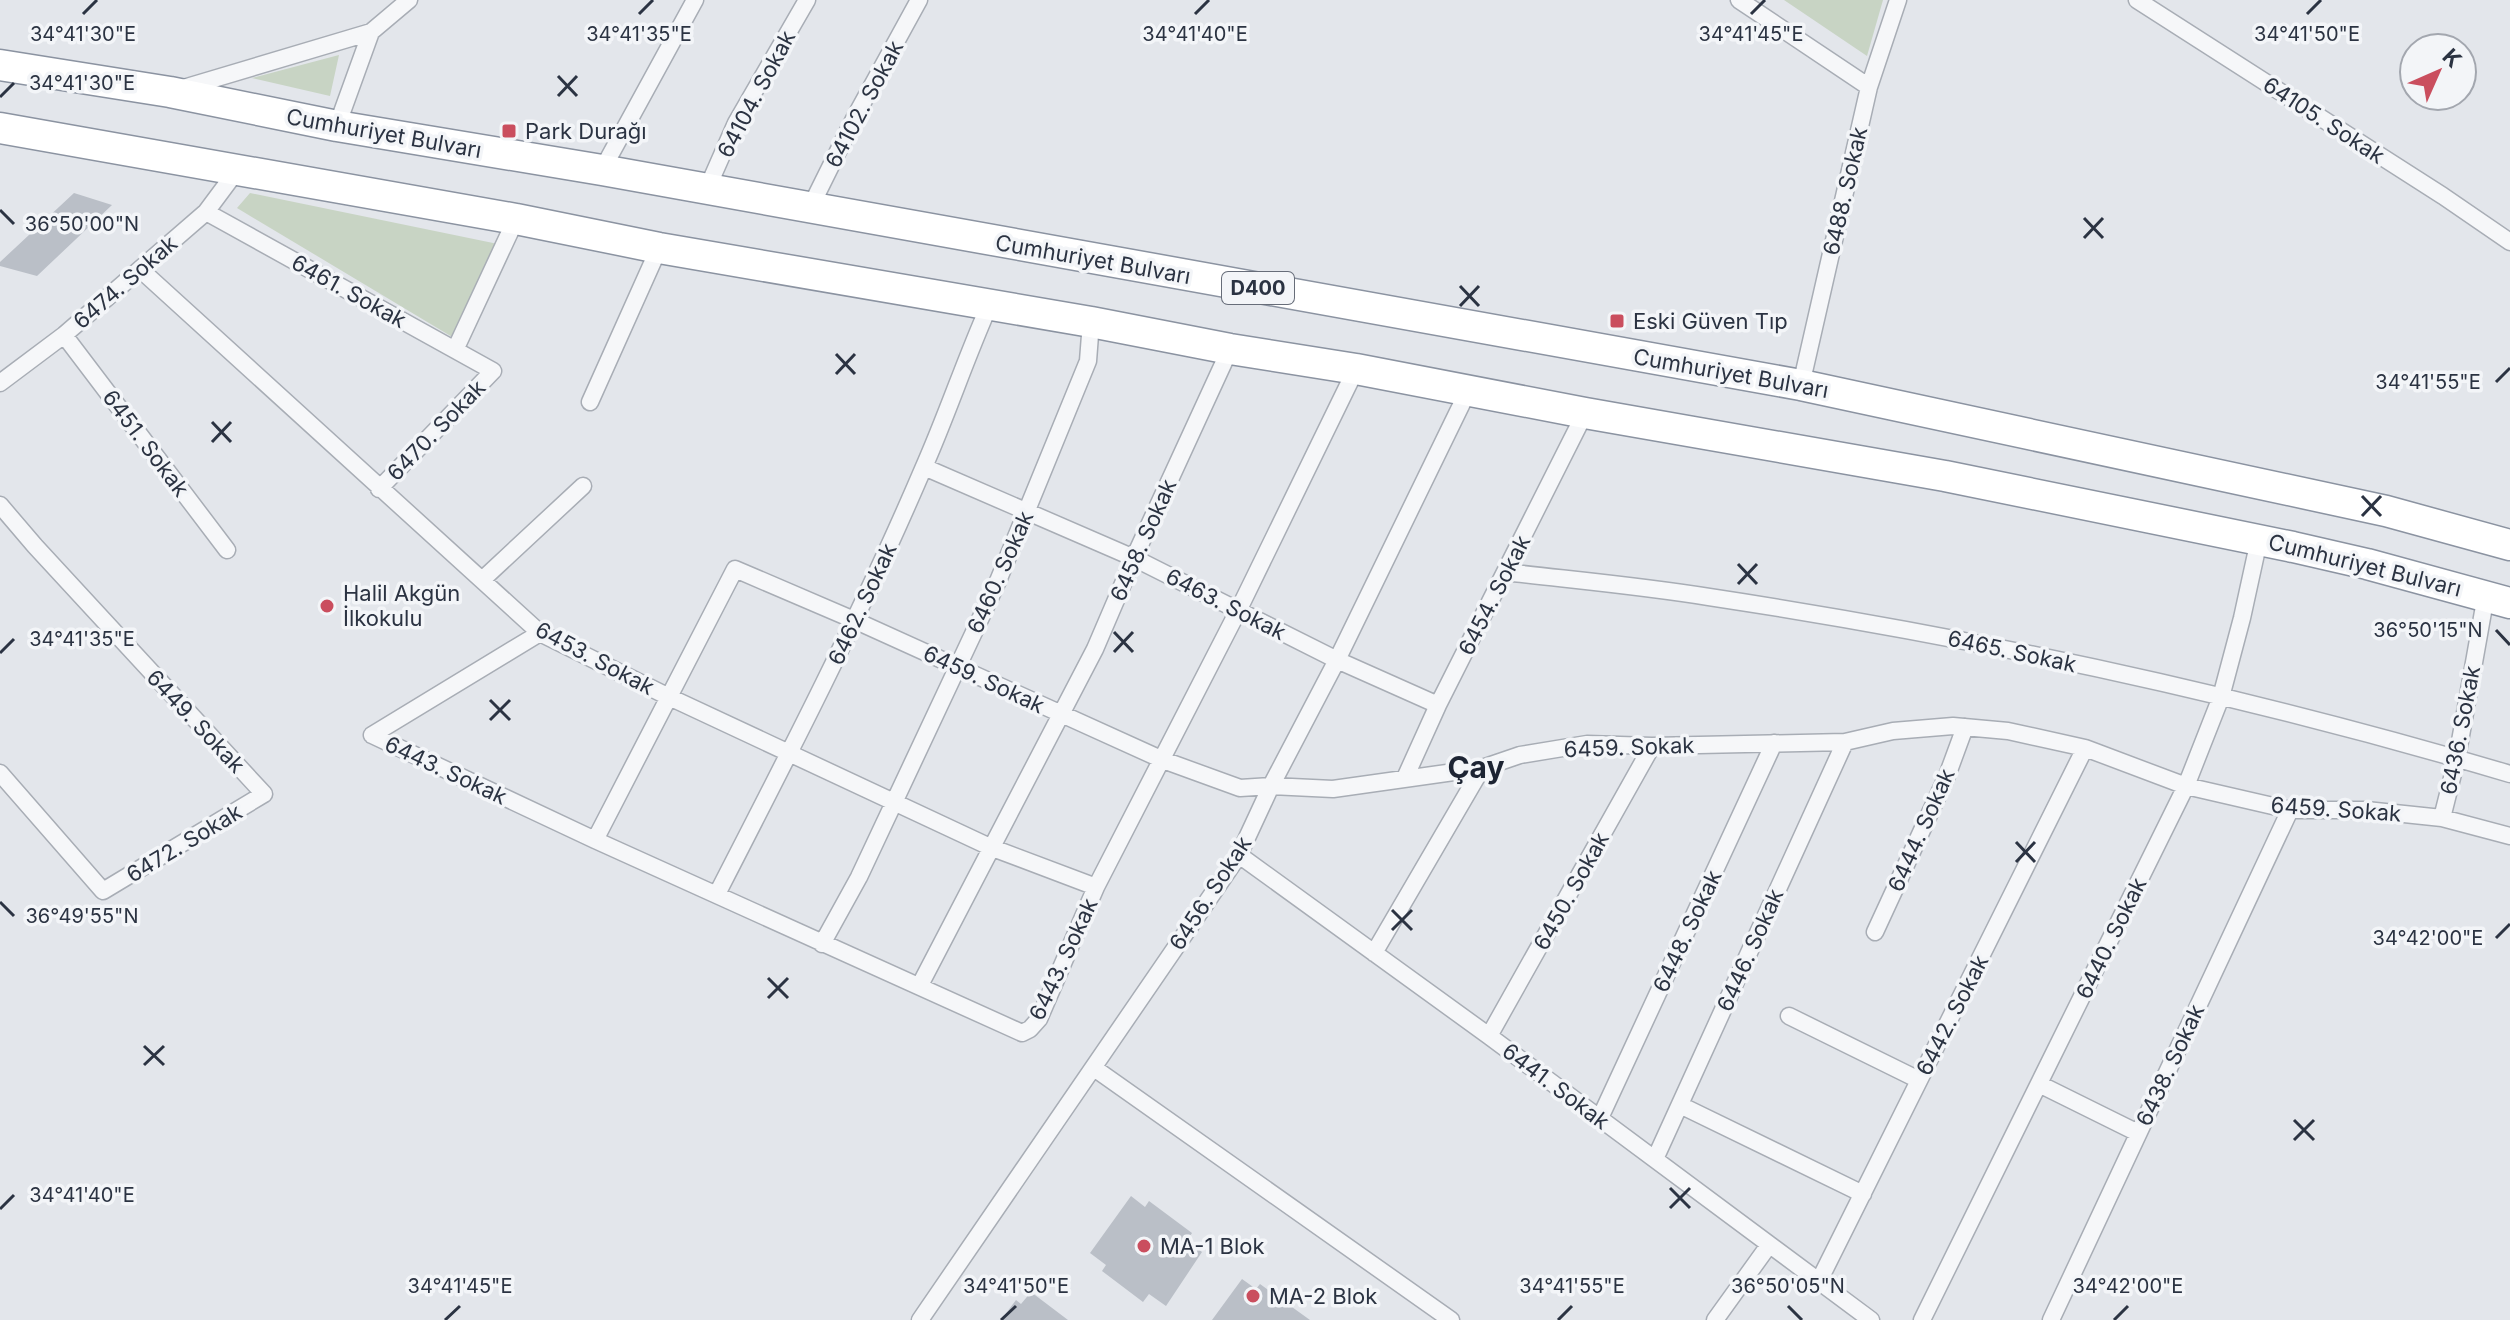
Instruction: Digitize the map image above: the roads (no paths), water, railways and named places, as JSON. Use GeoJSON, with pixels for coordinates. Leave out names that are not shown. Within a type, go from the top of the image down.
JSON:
{"type":"FeatureCollection","features":[{"type":"Feature","properties":{"kind":"highway","name":"Cumhuriyet Bulvarı"},"geometry":{"type":"LineString","coordinates":[[0,65],[170,92],[337,126],[602,170],[1801,385],[2386,511],[2510,545]]}},
{"type":"Feature","properties":{"kind":"highway","name":"Cumhuriyet Bulvarı"},"geometry":{"type":"LineString","coordinates":[[0,128],[1945,476],[2367,564],[2498,599]]}},
{"type":"Feature","properties":{"kind":"street"},"geometry":{"type":"LineString","coordinates":[[170,92],[371,32],[409,0]]}},
{"type":"Feature","properties":{"kind":"street"},"geometry":{"type":"LineString","coordinates":[[602,170],[695,0]]}},
{"type":"Feature","properties":{"kind":"street","name":"64104. Sokak"},"geometry":{"type":"LineString","coordinates":[[707,189],[736,123],[807,0]]}},
{"type":"Feature","properties":{"kind":"street","name":"64102. Sokak"},"geometry":{"type":"LineString","coordinates":[[810,208],[856,115],[919,0]]}},
{"type":"Feature","properties":{"kind":"street"},"geometry":{"type":"LineString","coordinates":[[1739,0],[1869,87]]}},
{"type":"Feature","properties":{"kind":"street","name":"6488. Sokak"},"geometry":{"type":"LineString","coordinates":[[1801,385],[1869,87],[1898,0]]}},
{"type":"Feature","properties":{"kind":"street","name":"64105. Sokak"},"geometry":{"type":"LineString","coordinates":[[2137,0],[2510,242]]}},
{"type":"Feature","properties":{"kind":"street"},"geometry":{"type":"LineString","coordinates":[[337,126],[371,32]]}},
{"type":"Feature","properties":{"kind":"street","name":"6474. Sokak"},"geometry":{"type":"LineString","coordinates":[[0,383],[64,335],[206,212],[238,169]]}},
{"type":"Feature","properties":{"kind":"street","name":"6461. Sokak"},"geometry":{"type":"LineString","coordinates":[[206,212],[493,371]]}},
{"type":"Feature","properties":{"kind":"street"},"geometry":{"type":"LineString","coordinates":[[455,350],[516,219]]}},
{"type":"Feature","properties":{"kind":"street"},"geometry":{"type":"LineString","coordinates":[[590,402],[659,248]]}},
{"type":"Feature","properties":{"kind":"street","name":"6453. Sokak"},"geometry":{"type":"LineString","coordinates":[[141,270],[540,633],[990,847],[1096,887]]}},
{"type":"Feature","properties":{"kind":"street","name":"6462. Sokak"},"geometry":{"type":"LineString","coordinates":[[717,894],[824,687],[924,467],[989,306]]}},
{"type":"Feature","properties":{"kind":"street","name":"6460. Sokak"},"geometry":{"type":"LineString","coordinates":[[822,944],[859,877],[1028,511],[1088,361],[1091,322]]}},
{"type":"Feature","properties":{"kind":"street","name":"6451. Sokak"},"geometry":{"type":"LineString","coordinates":[[64,335],[227,550]]}},
{"type":"Feature","properties":{"kind":"street","name":"6458. Sokak"},"geometry":{"type":"LineString","coordinates":[[920,985],[1095,649],[1230,349]]}},
{"type":"Feature","properties":{"kind":"street","name":"6443. Sokak"},"geometry":{"type":"LineString","coordinates":[[540,633],[372,735],[595,840],[1022,1033],[1039,1019],[1096,887],[1239,609],[1356,369]]}},
{"type":"Feature","properties":{"kind":"street","name":"6470. Sokak"},"geometry":{"type":"LineString","coordinates":[[379,489],[493,371]]}},
{"type":"Feature","properties":{"kind":"street","name":"6456. Sokak"},"geometry":{"type":"LineString","coordinates":[[920,1320],[1239,855],[1468,391]]}},
{"type":"Feature","properties":{"kind":"street","name":"6454. Sokak"},"geometry":{"type":"LineString","coordinates":[[1405,778],[1438,705],[1585,413]]}},
{"type":"Feature","properties":{"kind":"street","name":"6463. Sokak"},"geometry":{"type":"LineString","coordinates":[[924,467],[1134,558],[1337,660],[1438,705]]}},
{"type":"Feature","properties":{"kind":"street"},"geometry":{"type":"LineString","coordinates":[[482,580],[583,486]]}},
{"type":"Feature","properties":{"kind":"street","name":"6449. Sokak"},"geometry":{"type":"LineString","coordinates":[[0,505],[264,794]]}},
{"type":"Feature","properties":{"kind":"street","name":"6440. Sokak"},"geometry":{"type":"LineString","coordinates":[[1922,1320],[2186,786],[2221,697],[2259,540]]}},
{"type":"Feature","properties":{"kind":"street","name":"6459. Sokak"},"geometry":{"type":"LineString","coordinates":[[667,696],[735,569],[1163,760],[1240,788],[1333,789],[1482,768],[1520,755],[1587,744],[1652,746],[1845,742],[1893,731],[1965,727],[2008,731],[2085,748],[2186,786],[2290,810],[2366,810],[2442,818],[2510,836]]}},
{"type":"Feature","properties":{"kind":"street","name":"6465. Sokak"},"geometry":{"type":"LineString","coordinates":[[1505,572],[1705,596],[1884,625],[2064,661],[2221,697],[2510,774]]}},
{"type":"Feature","properties":{"kind":"street","name":"6436. Sokak"},"geometry":{"type":"LineString","coordinates":[[2442,818],[2498,599]]}},
{"type":"Feature","properties":{"kind":"street"},"geometry":{"type":"LineString","coordinates":[[595,840],[667,696]]}},
{"type":"Feature","properties":{"kind":"street","name":"6444. Sokak"},"geometry":{"type":"LineString","coordinates":[[1875,932],[1947,776],[1965,727]]}},
{"type":"Feature","properties":{"kind":"street","name":"6446. Sokak"},"geometry":{"type":"LineString","coordinates":[[1655,1159],[1845,742]]}},
{"type":"Feature","properties":{"kind":"street","name":"6448. Sokak"},"geometry":{"type":"LineString","coordinates":[[1600,1118],[1774,743]]}},
{"type":"Feature","properties":{"kind":"street","name":"6450. Sokak"},"geometry":{"type":"LineString","coordinates":[[1489,1036],[1652,746]]}},
{"type":"Feature","properties":{"kind":"street","name":"6442. Sokak"},"geometry":{"type":"LineString","coordinates":[[1818,1283],[2085,748]]}},
{"type":"Feature","properties":{"kind":"street"},"geometry":{"type":"LineString","coordinates":[[1374,953],[1482,768]]}},
{"type":"Feature","properties":{"kind":"street","name":"6472. Sokak"},"geometry":{"type":"LineString","coordinates":[[0,773],[103,891],[264,794]]}},
{"type":"Feature","properties":{"kind":"street","name":"6438. Sokak"},"geometry":{"type":"LineString","coordinates":[[2051,1320],[2290,810]]}},
{"type":"Feature","properties":{"kind":"street","name":"6441. Sokak"},"geometry":{"type":"LineString","coordinates":[[1239,855],[1871,1320]]}},
{"type":"Feature","properties":{"kind":"street"},"geometry":{"type":"LineString","coordinates":[[1789,1016],[1919,1080]]}},
{"type":"Feature","properties":{"kind":"street"},"geometry":{"type":"LineString","coordinates":[[1094,1068],[1451,1320]]}},
{"type":"Feature","properties":{"kind":"street"},"geometry":{"type":"LineString","coordinates":[[2039,1084],[2138,1133]]}},
{"type":"Feature","properties":{"kind":"street"},"geometry":{"type":"LineString","coordinates":[[1680,1105],[1863,1194]]}},
{"type":"Feature","properties":{"kind":"street"},"geometry":{"type":"LineString","coordinates":[[1715,1320],[1769,1245]]}},
{"type":"Feature","properties":{"kind":"place","name":"Park Durağı"},"geometry":{"type":"Point","coordinates":[509,131]}},
{"type":"Feature","properties":{"kind":"place","name":"Eski Güven Tıp"},"geometry":{"type":"Point","coordinates":[1617,321]}},
{"type":"Feature","properties":{"kind":"place","name":"Halil Akgün İlkokulu"},"geometry":{"type":"Point","coordinates":[327,606]}},
{"type":"Feature","properties":{"kind":"place","name":"MA-1 Blok"},"geometry":{"type":"Point","coordinates":[1144,1246]}},
{"type":"Feature","properties":{"kind":"place","name":"MA-2 Blok"},"geometry":{"type":"Point","coordinates":[1253,1296]}},
{"type":"Feature","properties":{"kind":"district","name":"Çay"},"geometry":{"type":"Point","coordinates":[1476,767]}}]}
